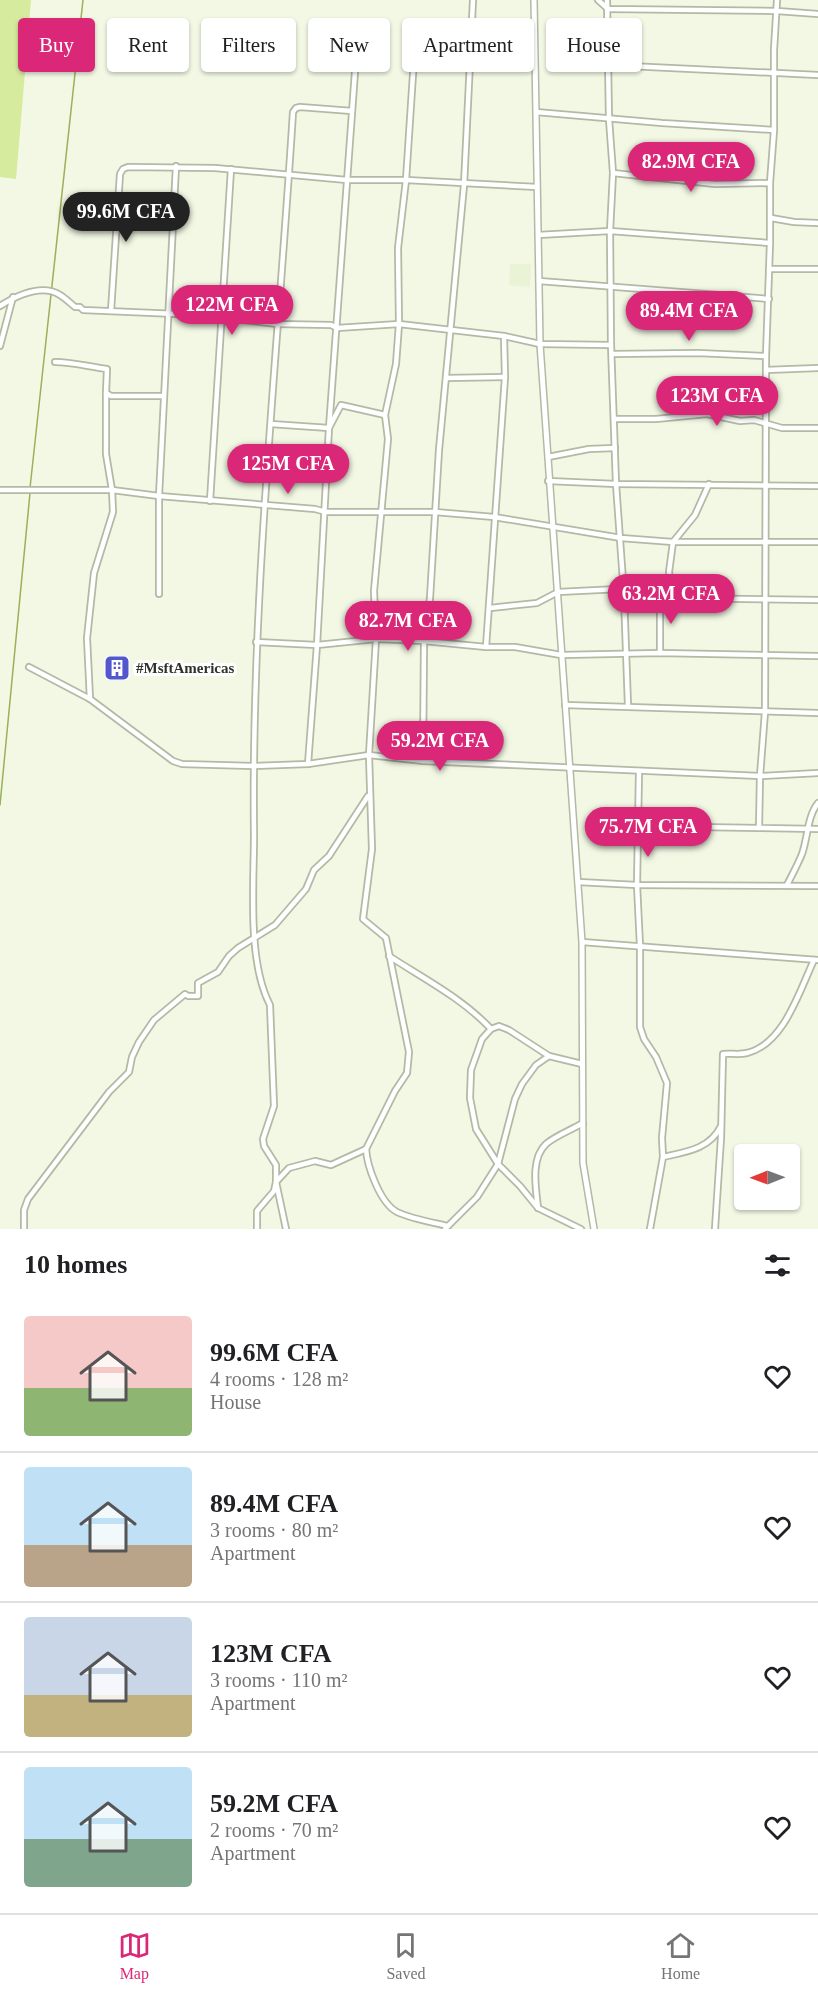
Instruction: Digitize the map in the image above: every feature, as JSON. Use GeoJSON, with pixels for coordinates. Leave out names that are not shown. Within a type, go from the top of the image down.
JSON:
{"type":"FeatureCollection","features":[{"type":"Feature","properties":{"kind":"street"},"geometry":{"type":"LineString","coordinates":[[423,761],[424,641],[430,598],[450,329],[464,184],[473,0]]}},
{"type":"Feature","properties":{"kind":"street"},"geometry":{"type":"LineString","coordinates":[[534,0],[540,344],[582,942],[583,1163],[594,1229]]}},
{"type":"Feature","properties":{"kind":"street"},"geometry":{"type":"LineString","coordinates":[[598,0],[608,9],[777,11],[818,15]]}},
{"type":"Feature","properties":{"kind":"street"},"geometry":{"type":"LineString","coordinates":[[607,0],[608,18]]}},
{"type":"Feature","properties":{"kind":"street"},"geometry":{"type":"LineString","coordinates":[[759,828],[765,712],[766,356],[777,0]]}},
{"type":"Feature","properties":{"kind":"street"},"geometry":{"type":"LineString","coordinates":[[642,67],[818,75]]}},
{"type":"Feature","properties":{"kind":"street"},"geometry":{"type":"LineString","coordinates":[[308,764],[318,645],[329,428],[355,72]]}},
{"type":"Feature","properties":{"kind":"street"},"geometry":{"type":"LineString","coordinates":[[413,72],[406,180],[398,249],[399,324],[396,364],[385,414],[387,439],[374,591],[376,639],[369,755],[372,849],[363,920],[386,938],[405,1022],[409,1052],[402,1082],[395,1091],[366,1149],[375,1181],[385,1201],[394,1210],[446,1227],[477,1197],[498,1164],[515,1099],[522,1084],[536,1065],[549,1056]]}},
{"type":"Feature","properties":{"kind":"street"},"geometry":{"type":"LineString","coordinates":[[608,72],[613,173],[610,231],[611,345],[628,706]]}},
{"type":"Feature","properties":{"kind":"street"},"geometry":{"type":"LineString","coordinates":[[286,1229],[276,1182],[276,1165],[264,1146],[263,1139],[274,1106],[271,1012],[264,992],[253,939],[256,642],[294,112],[296,108],[352,111]]}},
{"type":"Feature","properties":{"kind":"street"},"geometry":{"type":"LineString","coordinates":[[536,112],[774,130]]}},
{"type":"Feature","properties":{"kind":"street"},"geometry":{"type":"LineString","coordinates":[[111,311],[120,174],[128,167],[176,166],[347,180],[406,180],[537,187]]}},
{"type":"Feature","properties":{"kind":"street"},"geometry":{"type":"LineString","coordinates":[[159,594],[159,496],[176,166]]}},
{"type":"Feature","properties":{"kind":"street"},"geometry":{"type":"LineString","coordinates":[[210,501],[231,170]]}},
{"type":"Feature","properties":{"kind":"street"},"geometry":{"type":"LineString","coordinates":[[613,173],[715,184],[770,183]]}},
{"type":"Feature","properties":{"kind":"street"},"geometry":{"type":"LineString","coordinates":[[771,218],[818,223]]}},
{"type":"Feature","properties":{"kind":"street"},"geometry":{"type":"LineString","coordinates":[[538,235],[610,231],[770,243]]}},
{"type":"Feature","properties":{"kind":"street"},"geometry":{"type":"LineString","coordinates":[[769,269],[818,269]]}},
{"type":"Feature","properties":{"kind":"street"},"geometry":{"type":"LineString","coordinates":[[539,281],[769,299]]}},
{"type":"Feature","properties":{"kind":"street"},"geometry":{"type":"LineString","coordinates":[[0,306],[13,297],[38,290],[59,294],[75,307],[83,310],[167,313],[277,324],[331,325],[337,328],[399,324],[504,336],[540,344],[611,345]]}},
{"type":"Feature","properties":{"kind":"street"},"geometry":{"type":"LineString","coordinates":[[0,346],[13,297]]}},
{"type":"Feature","properties":{"kind":"street"},"geometry":{"type":"LineString","coordinates":[[486,647],[505,378],[504,336]]}},
{"type":"Feature","properties":{"kind":"street"},"geometry":{"type":"LineString","coordinates":[[612,354],[698,353],[766,356]]}},
{"type":"Feature","properties":{"kind":"street"},"geometry":{"type":"LineString","coordinates":[[55,362],[71,362],[85,367],[107,369],[106,454],[112,490],[112,512],[93,573],[87,638],[90,699]]}},
{"type":"Feature","properties":{"kind":"street"},"geometry":{"type":"LineString","coordinates":[[766,370],[818,368]]}},
{"type":"Feature","properties":{"kind":"street"},"geometry":{"type":"LineString","coordinates":[[446,378],[505,378]]}},
{"type":"Feature","properties":{"kind":"street"},"geometry":{"type":"LineString","coordinates":[[106,393],[118,396],[163,396]]}},
{"type":"Feature","properties":{"kind":"street"},"geometry":{"type":"LineString","coordinates":[[329,428],[341,405],[385,414]]}},
{"type":"Feature","properties":{"kind":"street"},"geometry":{"type":"LineString","coordinates":[[614,419],[656,419],[707,414],[740,421],[754,420],[773,427],[818,428]]}},
{"type":"Feature","properties":{"kind":"street"},"geometry":{"type":"LineString","coordinates":[[271,424],[329,428]]}},
{"type":"Feature","properties":{"kind":"street"},"geometry":{"type":"LineString","coordinates":[[548,457],[589,449],[615,448]]}},
{"type":"Feature","properties":{"kind":"street"},"geometry":{"type":"LineString","coordinates":[[548,481],[818,486]]}},
{"type":"Feature","properties":{"kind":"street"},"geometry":{"type":"LineString","coordinates":[[673,598],[669,572],[673,542],[695,515],[709,484]]}},
{"type":"Feature","properties":{"kind":"street"},"geometry":{"type":"LineString","coordinates":[[0,489],[112,490],[210,501],[315,509],[326,512],[435,512],[494,517],[621,538],[673,542],[818,542]]}},
{"type":"Feature","properties":{"kind":"street"},"geometry":{"type":"LineString","coordinates":[[490,608],[537,603],[558,592],[619,589],[624,595],[673,598],[818,600]]}},
{"type":"Feature","properties":{"kind":"street"},"geometry":{"type":"LineString","coordinates":[[660,597],[660,653]]}},
{"type":"Feature","properties":{"kind":"street"},"geometry":{"type":"LineString","coordinates":[[256,642],[318,645],[376,639],[515,647],[561,655],[660,653],[818,656]]}},
{"type":"Feature","properties":{"kind":"street"},"geometry":{"type":"LineString","coordinates":[[29,667],[90,699],[177,763],[253,766],[308,764],[369,755],[423,761],[760,776],[818,773]]}},
{"type":"Feature","properties":{"kind":"street"},"geometry":{"type":"LineString","coordinates":[[565,705],[818,713]]}},
{"type":"Feature","properties":{"kind":"street"},"geometry":{"type":"LineString","coordinates":[[639,771],[637,885],[640,1027],[667,1083],[662,1138],[663,1157],[650,1229]]}},
{"type":"Feature","properties":{"kind":"street"},"geometry":{"type":"LineString","coordinates":[[24,1229],[24,1210],[28,1199],[109,1092],[129,1072],[132,1057],[139,1042],[154,1020],[185,994],[198,996],[198,983],[218,972],[229,956],[275,925],[302,893],[314,870],[329,856],[369,794]]}},
{"type":"Feature","properties":{"kind":"street"},"geometry":{"type":"LineString","coordinates":[[787,885],[801,854],[809,830],[812,811],[818,803]]}},
{"type":"Feature","properties":{"kind":"street"},"geometry":{"type":"LineString","coordinates":[[638,826],[818,830]]}},
{"type":"Feature","properties":{"kind":"street"},"geometry":{"type":"LineString","coordinates":[[578,882],[637,885],[818,886]]}},
{"type":"Feature","properties":{"kind":"street"},"geometry":{"type":"LineString","coordinates":[[582,942],[816,960],[781,1029],[766,1045],[746,1053],[723,1054],[721,1150],[715,1229]]}},
{"type":"Feature","properties":{"kind":"street"},"geometry":{"type":"LineString","coordinates":[[388,955],[456,998],[491,1029]]}},
{"type":"Feature","properties":{"kind":"street"},"geometry":{"type":"LineString","coordinates":[[581,1229],[538,1208],[498,1164],[476,1129],[470,1098],[471,1070],[482,1039],[491,1029],[500,1026],[549,1056],[582,1064]]}},
{"type":"Feature","properties":{"kind":"street"},"geometry":{"type":"LineString","coordinates":[[663,1157],[690,1152],[716,1138],[721,1126],[722,1103]]}},
{"type":"Feature","properties":{"kind":"street"},"geometry":{"type":"LineString","coordinates":[[538,1208],[535,1173],[537,1160],[545,1145],[583,1123]]}},
{"type":"Feature","properties":{"kind":"street"},"geometry":{"type":"LineString","coordinates":[[258,1229],[257,1211],[274,1191],[276,1182],[289,1168],[315,1161],[331,1165],[366,1149]]}},
{"type":"Feature","properties":{"kind":"shaded area"},"geometry":{"type":"Polygon","coordinates":[[[510,264],[531,264],[530,287],[509,285],[510,264]]]}},
{"type":"Feature","properties":{"kind":"green space"},"geometry":{"type":"Polygon","coordinates":[[[0,0],[31,0],[29,18],[18,18],[18,72],[25,72],[16,179],[0,177],[0,0]]]}},
{"type":"Feature","properties":{"kind":"waterway"},"geometry":{"type":"LineString","coordinates":[[30,488],[83,0]]}},
{"type":"Feature","properties":{"kind":"waterway"},"geometry":{"type":"LineString","coordinates":[[0,805],[30,493]]}},
{"type":"Feature","properties":{"kind":"place","name":"#MsftAmericas"},"geometry":{"type":"Point","coordinates":[117,668]}}]}
